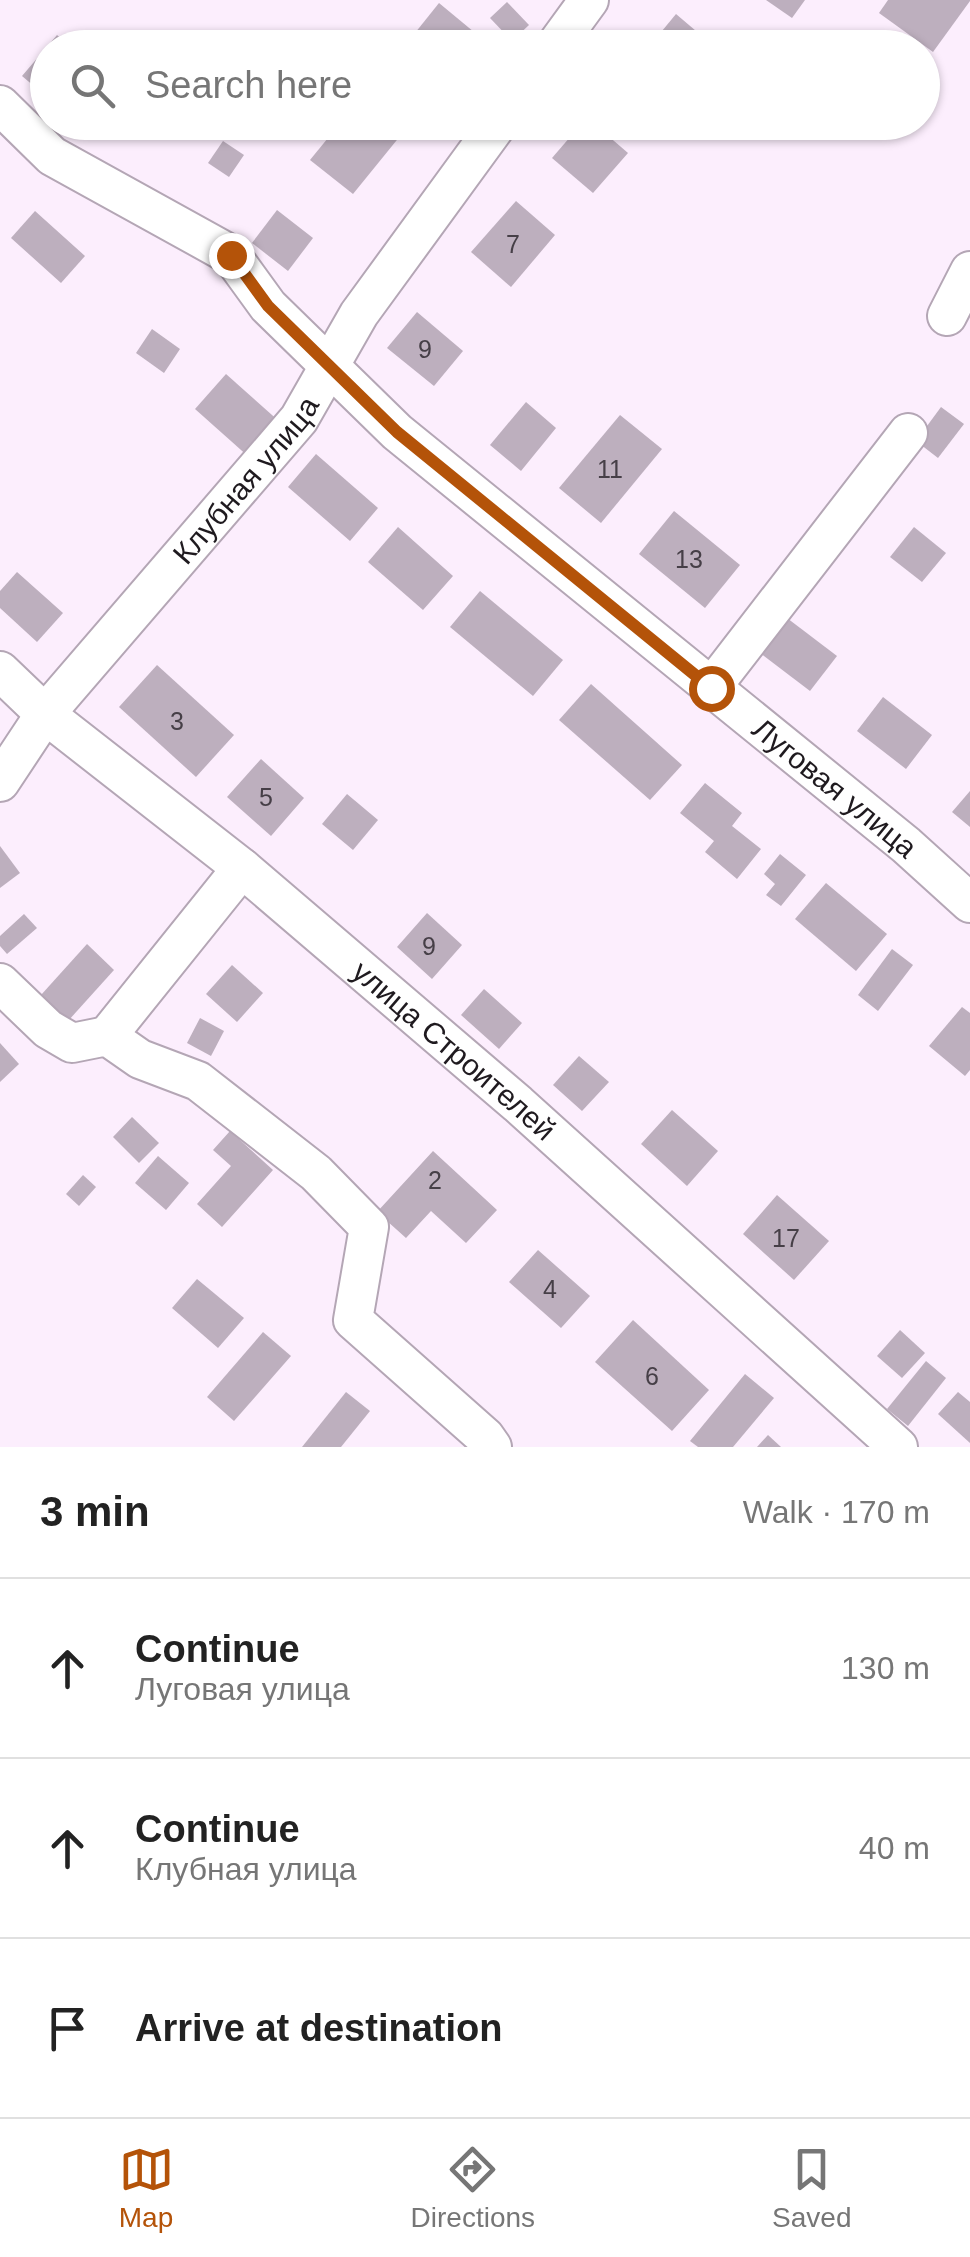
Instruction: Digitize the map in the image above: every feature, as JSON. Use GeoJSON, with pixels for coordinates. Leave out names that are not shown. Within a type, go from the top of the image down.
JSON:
{"type":"FeatureCollection","features":[{"type":"Feature","properties":{"kind":"street"},"geometry":{"type":"LineString","coordinates":[[567,30],[589,0]]}},
{"type":"Feature","properties":{"kind":"street","name":"Клубная улица"},"geometry":{"type":"LineString","coordinates":[[0,105],[30,134]]}},
{"type":"Feature","properties":{"kind":"street","name":"Клубная улица"},"geometry":{"type":"LineString","coordinates":[[0,782],[45,714],[299,419],[330,366],[268,306],[231,255],[52,156],[36,140]]}},
{"type":"Feature","properties":{"kind":"street"},"geometry":{"type":"LineString","coordinates":[[330,366],[359,314],[486,140]]}},
{"type":"Feature","properties":{"kind":"street"},"geometry":{"type":"LineString","coordinates":[[947,316],[970,272]]}},
{"type":"Feature","properties":{"kind":"street","name":"Луговая улица"},"geometry":{"type":"LineString","coordinates":[[330,366],[397,432],[906,844],[970,903]]}},
{"type":"Feature","properties":{"kind":"street"},"geometry":{"type":"LineString","coordinates":[[711,688],[908,433]]}},
{"type":"Feature","properties":{"kind":"street","name":"улица Строителей"},"geometry":{"type":"LineString","coordinates":[[0,670],[45,714],[242,868],[518,1104],[898,1447]]}},
{"type":"Feature","properties":{"kind":"street"},"geometry":{"type":"LineString","coordinates":[[0,982],[48,1029],[72,1043],[107,1036],[242,868]]}},
{"type":"Feature","properties":{"kind":"street"},"geometry":{"type":"LineString","coordinates":[[107,1036],[140,1060],[198,1081],[316,1173],[368,1227],[353,1320],[492,1447]]}},
{"type":"Feature","properties":{"kind":"building"},"geometry":{"type":"Polygon","coordinates":[[[766,0],[805,0],[792,18],[766,0]]]}},
{"type":"Feature","properties":{"kind":"building"},"geometry":{"type":"Polygon","coordinates":[[[888,0],[970,0],[940,42],[940,30],[903,30],[879,13],[888,0]]]}},
{"type":"Feature","properties":{"kind":"building"},"geometry":{"type":"Polygon","coordinates":[[[507,2],[529,25],[524,30],[501,30],[490,18],[507,2]]]}},
{"type":"Feature","properties":{"kind":"building"},"geometry":{"type":"Polygon","coordinates":[[[439,3],[472,30],[417,30],[439,3]]]}},
{"type":"Feature","properties":{"kind":"building"},"geometry":{"type":"Polygon","coordinates":[[[676,14],[695,30],[663,30],[676,14]]]}},
{"type":"Feature","properties":{"kind":"building"},"geometry":{"type":"Polygon","coordinates":[[[30,67],[30,83],[22,76],[30,67]]]}},
{"type":"Feature","properties":{"kind":"building"},"geometry":{"type":"Polygon","coordinates":[[[326,140],[397,140],[353,194],[310,160],[326,140]]]}},
{"type":"Feature","properties":{"kind":"building"},"geometry":{"type":"Polygon","coordinates":[[[568,140],[613,140],[628,153],[593,193],[552,158],[568,140]]]}},
{"type":"Feature","properties":{"kind":"building"},"geometry":{"type":"Polygon","coordinates":[[[223,141],[244,155],[229,177],[208,163],[223,141]]]}},
{"type":"Feature","properties":{"kind":"building"},"geometry":{"type":"Polygon","coordinates":[[[516,201],[555,235],[511,287],[471,252],[516,201]]]}},
{"type":"Feature","properties":{"kind":"building"},"geometry":{"type":"Polygon","coordinates":[[[277,210],[313,238],[288,271],[252,243],[277,210]]]}},
{"type":"Feature","properties":{"kind":"building"},"geometry":{"type":"Polygon","coordinates":[[[35,211],[85,256],[61,283],[11,238],[35,211]]]}},
{"type":"Feature","properties":{"kind":"building"},"geometry":{"type":"Polygon","coordinates":[[[417,312],[463,351],[434,386],[387,348],[417,312]]]}},
{"type":"Feature","properties":{"kind":"building"},"geometry":{"type":"Polygon","coordinates":[[[152,329],[180,349],[164,373],[136,353],[152,329]]]}},
{"type":"Feature","properties":{"kind":"building"},"geometry":{"type":"Polygon","coordinates":[[[226,374],[281,423],[250,458],[195,409],[226,374]]]}},
{"type":"Feature","properties":{"kind":"building"},"geometry":{"type":"Polygon","coordinates":[[[526,402],[556,428],[521,471],[490,445],[526,402]]]}},
{"type":"Feature","properties":{"kind":"building"},"geometry":{"type":"Polygon","coordinates":[[[941,407],[964,424],[938,458],[916,441],[941,407]]]}},
{"type":"Feature","properties":{"kind":"building"},"geometry":{"type":"Polygon","coordinates":[[[620,415],[662,449],[601,523],[559,488],[620,415]]]}},
{"type":"Feature","properties":{"kind":"building"},"geometry":{"type":"Polygon","coordinates":[[[316,454],[378,508],[350,541],[288,487],[316,454]]]}},
{"type":"Feature","properties":{"kind":"building"},"geometry":{"type":"Polygon","coordinates":[[[674,511],[740,565],[705,608],[639,554],[674,511]]]}},
{"type":"Feature","properties":{"kind":"building"},"geometry":{"type":"Polygon","coordinates":[[[398,527],[453,576],[423,610],[368,562],[398,527]]]}},
{"type":"Feature","properties":{"kind":"building"},"geometry":{"type":"Polygon","coordinates":[[[914,527],[946,553],[922,582],[890,557],[914,527]]]}},
{"type":"Feature","properties":{"kind":"building"},"geometry":{"type":"Polygon","coordinates":[[[17,572],[63,613],[37,642],[0,608],[0,591],[17,572]]]}},
{"type":"Feature","properties":{"kind":"building"},"geometry":{"type":"Polygon","coordinates":[[[480,591],[563,660],[533,696],[450,627],[480,591]]]}},
{"type":"Feature","properties":{"kind":"building"},"geometry":{"type":"Polygon","coordinates":[[[787,618],[837,656],[810,691],[760,653],[787,618]]]}},
{"type":"Feature","properties":{"kind":"building"},"geometry":{"type":"Polygon","coordinates":[[[157,665],[234,735],[196,777],[119,707],[157,665]]]}},
{"type":"Feature","properties":{"kind":"building"},"geometry":{"type":"Polygon","coordinates":[[[591,684],[682,765],[650,800],[559,720],[591,684]]]}},
{"type":"Feature","properties":{"kind":"building"},"geometry":{"type":"Polygon","coordinates":[[[883,697],[932,735],[906,769],[857,731],[883,697]]]}},
{"type":"Feature","properties":{"kind":"building"},"geometry":{"type":"Polygon","coordinates":[[[261,759],[304,798],[271,836],[227,797],[261,759]]]}},
{"type":"Feature","properties":{"kind":"building"},"geometry":{"type":"Polygon","coordinates":[[[705,783],[742,813],[732,826],[761,849],[737,879],[705,852],[714,841],[680,813],[705,783]]]}},
{"type":"Feature","properties":{"kind":"building"},"geometry":{"type":"Polygon","coordinates":[[[970,791],[970,827],[952,812],[970,791]]]}},
{"type":"Feature","properties":{"kind":"building"},"geometry":{"type":"Polygon","coordinates":[[[347,794],[378,820],[353,850],[322,824],[347,794]]]}},
{"type":"Feature","properties":{"kind":"building"},"geometry":{"type":"Polygon","coordinates":[[[0,846],[20,873],[0,888],[0,846]]]}},
{"type":"Feature","properties":{"kind":"building"},"geometry":{"type":"Polygon","coordinates":[[[780,854],[806,875],[781,906],[766,895],[775,884],[764,874],[780,854]]]}},
{"type":"Feature","properties":{"kind":"building"},"geometry":{"type":"Polygon","coordinates":[[[826,883],[887,934],[856,971],[795,919],[826,883]]]}},
{"type":"Feature","properties":{"kind":"building"},"geometry":{"type":"Polygon","coordinates":[[[427,913],[462,945],[432,979],[397,947],[427,913]]]}},
{"type":"Feature","properties":{"kind":"building"},"geometry":{"type":"Polygon","coordinates":[[[24,914],[37,928],[7,954],[0,946],[0,936],[24,914]]]}},
{"type":"Feature","properties":{"kind":"building"},"geometry":{"type":"Polygon","coordinates":[[[87,944],[114,970],[68,1021],[41,995],[87,944]]]}},
{"type":"Feature","properties":{"kind":"building"},"geometry":{"type":"Polygon","coordinates":[[[892,949],[913,965],[878,1011],[858,995],[892,949]]]}},
{"type":"Feature","properties":{"kind":"building"},"geometry":{"type":"Polygon","coordinates":[[[232,965],[263,993],[237,1022],[206,994],[232,965]]]}},
{"type":"Feature","properties":{"kind":"building"},"geometry":{"type":"Polygon","coordinates":[[[484,989],[522,1023],[499,1049],[461,1015],[484,989]]]}},
{"type":"Feature","properties":{"kind":"building"},"geometry":{"type":"Polygon","coordinates":[[[962,1007],[970,1013],[970,1070],[965,1076],[929,1046],[962,1007]]]}},
{"type":"Feature","properties":{"kind":"building"},"geometry":{"type":"Polygon","coordinates":[[[200,1018],[224,1031],[211,1056],[187,1043],[200,1018]]]}},
{"type":"Feature","properties":{"kind":"building"},"geometry":{"type":"Polygon","coordinates":[[[0,1043],[19,1064],[0,1082],[0,1043]]]}},
{"type":"Feature","properties":{"kind":"building"},"geometry":{"type":"Polygon","coordinates":[[[579,1056],[609,1082],[582,1111],[553,1085],[579,1056]]]}},
{"type":"Feature","properties":{"kind":"building"},"geometry":{"type":"Polygon","coordinates":[[[672,1110],[718,1151],[687,1186],[641,1144],[672,1110]]]}},
{"type":"Feature","properties":{"kind":"building"},"geometry":{"type":"Polygon","coordinates":[[[132,1117],[159,1143],[139,1163],[113,1137],[132,1117]]]}},
{"type":"Feature","properties":{"kind":"building"},"geometry":{"type":"Polygon","coordinates":[[[230,1131],[273,1170],[222,1227],[197,1204],[231,1166],[213,1150],[230,1131]]]}},
{"type":"Feature","properties":{"kind":"building"},"geometry":{"type":"Polygon","coordinates":[[[433,1151],[497,1210],[466,1243],[431,1211],[406,1238],[377,1212],[433,1151]]]}},
{"type":"Feature","properties":{"kind":"building"},"geometry":{"type":"Polygon","coordinates":[[[158,1156],[189,1183],[166,1210],[135,1183],[158,1156]]]}},
{"type":"Feature","properties":{"kind":"building"},"geometry":{"type":"Polygon","coordinates":[[[83,1175],[96,1187],[79,1206],[66,1194],[83,1175]]]}},
{"type":"Feature","properties":{"kind":"building"},"geometry":{"type":"Polygon","coordinates":[[[777,1195],[829,1241],[794,1280],[743,1234],[777,1195]]]}},
{"type":"Feature","properties":{"kind":"building"},"geometry":{"type":"Polygon","coordinates":[[[538,1250],[590,1296],[561,1328],[509,1282],[538,1250]]]}},
{"type":"Feature","properties":{"kind":"building"},"geometry":{"type":"Polygon","coordinates":[[[197,1279],[244,1318],[218,1348],[172,1308],[197,1279]]]}},
{"type":"Feature","properties":{"kind":"building"},"geometry":{"type":"Polygon","coordinates":[[[633,1320],[709,1390],[672,1431],[595,1362],[633,1320]]]}},
{"type":"Feature","properties":{"kind":"building"},"geometry":{"type":"Polygon","coordinates":[[[900,1330],[925,1353],[902,1378],[877,1356],[900,1330]]]}},
{"type":"Feature","properties":{"kind":"building"},"geometry":{"type":"Polygon","coordinates":[[[263,1332],[291,1356],[234,1421],[207,1397],[263,1332]]]}},
{"type":"Feature","properties":{"kind":"building"},"geometry":{"type":"Polygon","coordinates":[[[926,1361],[946,1378],[908,1426],[887,1409],[926,1361]]]}},
{"type":"Feature","properties":{"kind":"building"},"geometry":{"type":"Polygon","coordinates":[[[745,1374],[774,1398],[733,1447],[698,1447],[690,1441],[745,1374]]]}},
{"type":"Feature","properties":{"kind":"building"},"geometry":{"type":"Polygon","coordinates":[[[346,1392],[370,1411],[341,1447],[302,1447],[346,1392]]]}},
{"type":"Feature","properties":{"kind":"building"},"geometry":{"type":"Polygon","coordinates":[[[958,1392],[970,1402],[970,1443],[938,1414],[958,1392]]]}},
{"type":"Feature","properties":{"kind":"building"},"geometry":{"type":"Polygon","coordinates":[[[768,1435],[781,1447],[757,1447],[768,1435]]]}},
{"type":"Feature","properties":{"kind":"route"},"geometry":{"type":"LineString","coordinates":[[231,255],[268,306],[397,432],[711,688]]}}]}
